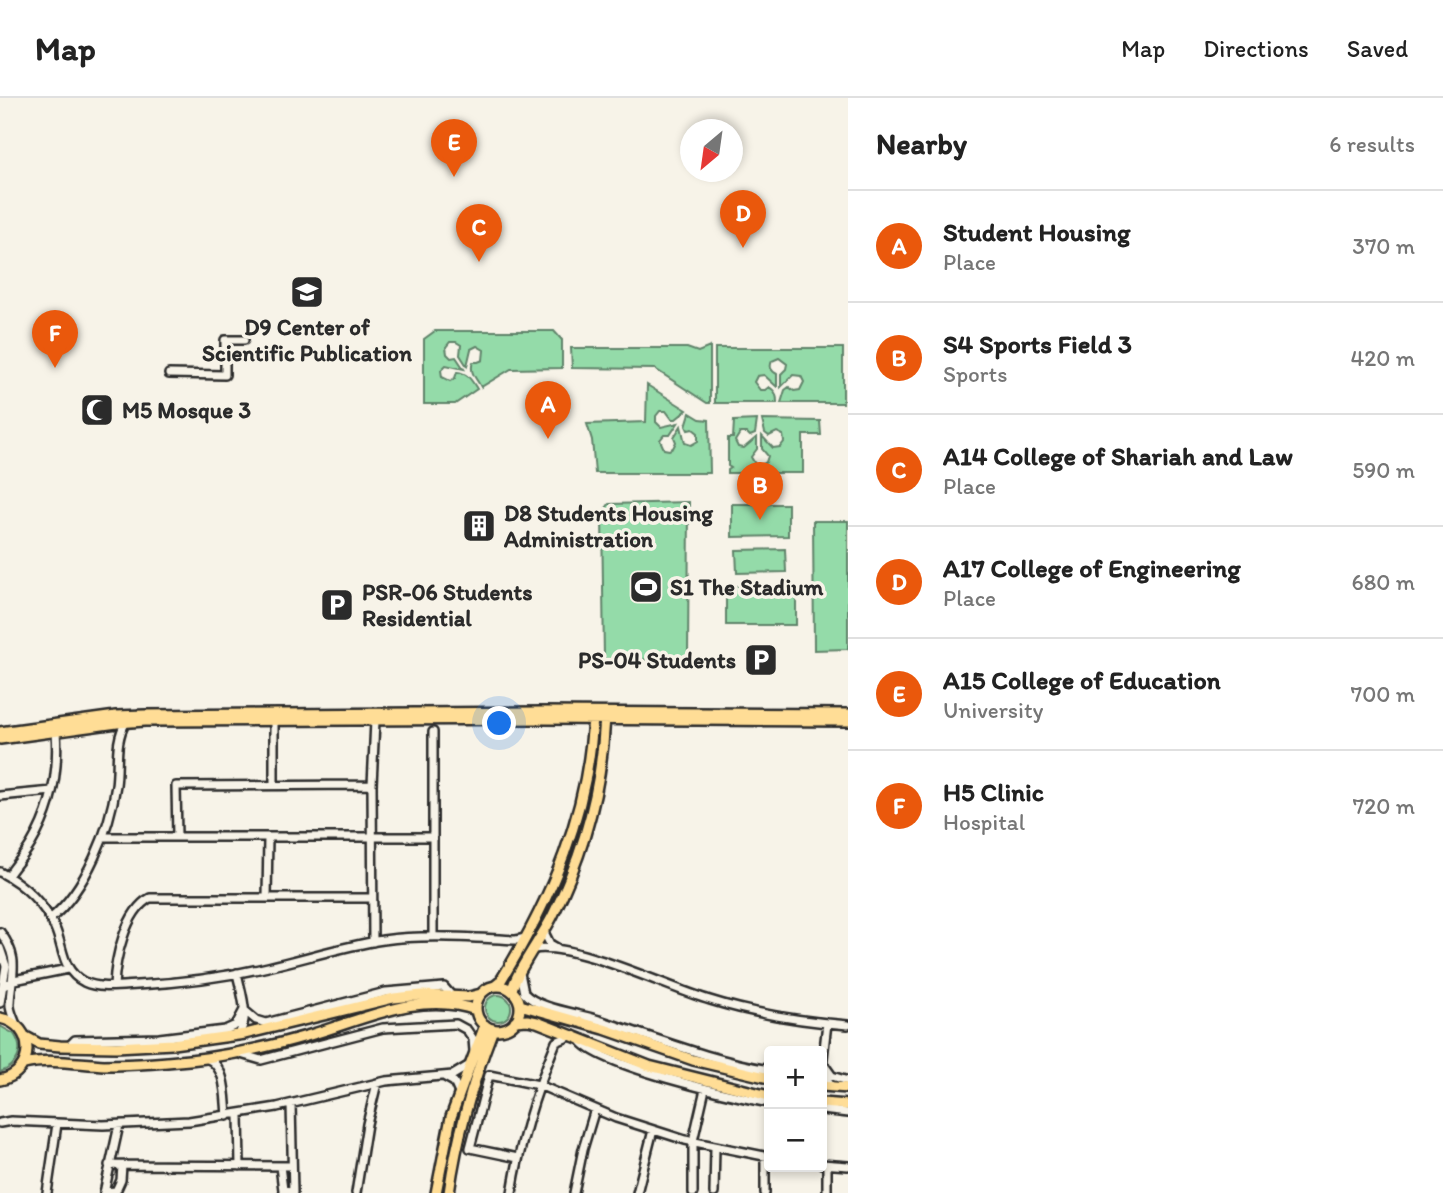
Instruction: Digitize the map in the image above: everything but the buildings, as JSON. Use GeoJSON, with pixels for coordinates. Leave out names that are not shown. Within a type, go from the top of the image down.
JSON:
{"type":"FeatureCollection","features":[{"type":"Feature","properties":{"kind":"main road"},"geometry":{"type":"LineString","coordinates":[[0,732],[138,715],[605,717],[848,714]]}},
{"type":"Feature","properties":{"kind":"main road"},"geometry":{"type":"LineString","coordinates":[[0,739],[126,722],[593,717]]}},
{"type":"Feature","properties":{"kind":"main road"},"geometry":{"type":"LineString","coordinates":[[0,1018],[16,1025],[26,1037],[39,1044],[158,1045],[260,1031],[380,1001],[422,995],[469,997],[481,994],[500,982],[554,882],[571,838],[586,778],[593,717]]}},
{"type":"Feature","properties":{"kind":"main road"},"geometry":{"type":"LineString","coordinates":[[605,717],[848,721]]}},
{"type":"Feature","properties":{"kind":"main road"},"geometry":{"type":"LineString","coordinates":[[512,990],[572,874],[588,828],[601,766],[605,717]]}},
{"type":"Feature","properties":{"kind":"main road"},"geometry":{"type":"LineString","coordinates":[[495,986],[512,990],[520,1005],[516,1021]]}},
{"type":"Feature","properties":{"kind":"main road"},"geometry":{"type":"LineString","coordinates":[[481,994],[476,1010],[479,1018],[489,1027],[505,1028],[516,1021],[527,1020],[547,1025],[649,1066],[764,1095]]}},
{"type":"Feature","properties":{"kind":"main road"},"geometry":{"type":"LineString","coordinates":[[24,1064],[41,1062],[106,1065],[205,1058],[302,1038],[396,1008],[439,1005],[476,1010]]}},
{"type":"Feature","properties":{"kind":"main road"},"geometry":{"type":"LineString","coordinates":[[520,1005],[591,1025],[693,1060],[764,1077]]}},
{"type":"Feature","properties":{"kind":"main road"},"geometry":{"type":"LineString","coordinates":[[436,1193],[446,1137],[458,1093],[474,1051],[489,1027]]}},
{"type":"Feature","properties":{"kind":"main road"},"geometry":{"type":"LineString","coordinates":[[449,1193],[455,1147],[489,1027]]}},
{"type":"Feature","properties":{"kind":"main road"},"geometry":{"type":"LineString","coordinates":[[0,1087],[4,1079],[18,1072],[24,1064],[28,1051],[26,1037]]}},
{"type":"Feature","properties":{"kind":"main road"},"geometry":{"type":"LineString","coordinates":[[827,1086],[848,1088]]}},
{"type":"Feature","properties":{"kind":"main road"},"geometry":{"type":"LineString","coordinates":[[827,1103],[848,1105]]}},
{"type":"Feature","properties":{"kind":"street"},"geometry":{"type":"LineString","coordinates":[[169,374],[225,375],[225,340],[244,340]]}},
{"type":"Feature","properties":{"kind":"street"},"geometry":{"type":"LineString","coordinates":[[274,721],[274,785]]}},
{"type":"Feature","properties":{"kind":"street"},"geometry":{"type":"LineString","coordinates":[[373,942],[372,785],[375,721]]}},
{"type":"Feature","properties":{"kind":"street"},"geometry":{"type":"LineString","coordinates":[[50,919],[85,875],[103,837],[114,795],[118,734],[126,722]]}},
{"type":"Feature","properties":{"kind":"street"},"geometry":{"type":"LineString","coordinates":[[107,724],[118,734]]}},
{"type":"Feature","properties":{"kind":"street"},"geometry":{"type":"LineString","coordinates":[[56,732],[58,763],[47,809],[31,844],[4,874],[33,895],[50,919],[68,969],[87,984],[114,986],[167,983],[237,973],[373,942],[433,937],[495,938],[510,943],[526,938]]}},
{"type":"Feature","properties":{"kind":"street"},"geometry":{"type":"LineString","coordinates":[[433,732],[433,937]]}},
{"type":"Feature","properties":{"kind":"street"},"geometry":{"type":"LineString","coordinates":[[177,837],[176,786],[372,785]]}},
{"type":"Feature","properties":{"kind":"street"},"geometry":{"type":"LineString","coordinates":[[0,796],[52,791]]}},
{"type":"Feature","properties":{"kind":"street"},"geometry":{"type":"LineString","coordinates":[[103,837],[433,837]]}},
{"type":"Feature","properties":{"kind":"street"},"geometry":{"type":"LineString","coordinates":[[267,898],[268,837]]}},
{"type":"Feature","properties":{"kind":"street"},"geometry":{"type":"LineString","coordinates":[[114,986],[121,943],[130,922],[145,900],[372,898]]}},
{"type":"Feature","properties":{"kind":"street"},"geometry":{"type":"LineString","coordinates":[[0,932],[13,958],[10,1004],[16,1025]]}},
{"type":"Feature","properties":{"kind":"street"},"geometry":{"type":"LineString","coordinates":[[544,932],[550,944],[558,948],[600,960],[713,1001],[761,1013],[848,1025]]}},
{"type":"Feature","properties":{"kind":"street"},"geometry":{"type":"LineString","coordinates":[[510,943],[514,959]]}},
{"type":"Feature","properties":{"kind":"street"},"geometry":{"type":"LineString","coordinates":[[0,948],[6,967],[0,1003]]}},
{"type":"Feature","properties":{"kind":"street"},"geometry":{"type":"LineString","coordinates":[[534,949],[558,948]]}},
{"type":"Feature","properties":{"kind":"street"},"geometry":{"type":"LineString","coordinates":[[4,986],[13,980],[68,969]]}},
{"type":"Feature","properties":{"kind":"street"},"geometry":{"type":"LineString","coordinates":[[520,972],[524,993],[537,1003],[584,1015],[692,1052],[764,1069]]}},
{"type":"Feature","properties":{"kind":"street"},"geometry":{"type":"LineString","coordinates":[[237,973],[245,1023],[238,1035]]}},
{"type":"Feature","properties":{"kind":"street"},"geometry":{"type":"LineString","coordinates":[[244,1012],[266,1023],[405,989],[444,987],[451,995]]}},
{"type":"Feature","properties":{"kind":"street"},"geometry":{"type":"LineString","coordinates":[[244,1012],[249,1023],[260,1031]]}},
{"type":"Feature","properties":{"kind":"street"},"geometry":{"type":"LineString","coordinates":[[69,1046],[75,1040],[159,1038],[225,1030],[236,1025],[244,1012]]}},
{"type":"Feature","properties":{"kind":"street"},"geometry":{"type":"LineString","coordinates":[[824,1046],[827,1023]]}},
{"type":"Feature","properties":{"kind":"street"},"geometry":{"type":"LineString","coordinates":[[227,1116],[221,1075],[223,1064],[234,1053],[261,1060],[383,1028],[456,1024],[467,1030],[473,1040],[474,1051]]}},
{"type":"Feature","properties":{"kind":"street"},"geometry":{"type":"LineString","coordinates":[[513,1193],[518,1158],[539,1085],[556,1042],[547,1025]]}},
{"type":"Feature","properties":{"kind":"street"},"geometry":{"type":"LineString","coordinates":[[556,1042],[576,1036],[583,1046],[652,1073],[705,1089],[764,1102]]}},
{"type":"Feature","properties":{"kind":"street"},"geometry":{"type":"LineString","coordinates":[[205,1058],[214,1062],[221,1075]]}},
{"type":"Feature","properties":{"kind":"street"},"geometry":{"type":"LineString","coordinates":[[0,1124],[11,1121],[119,1125],[239,1115],[377,1083],[459,1074],[468,1066]]}},
{"type":"Feature","properties":{"kind":"street"},"geometry":{"type":"LineString","coordinates":[[827,1070],[832,1076],[848,1081]]}},
{"type":"Feature","properties":{"kind":"street"},"geometry":{"type":"LineString","coordinates":[[441,1075],[451,1079],[458,1093]]}},
{"type":"Feature","properties":{"kind":"street"},"geometry":{"type":"LineString","coordinates":[[518,1158],[470,1148],[489,1075],[539,1085],[595,1110],[653,1130],[715,1147],[764,1156]]}},
{"type":"Feature","properties":{"kind":"street"},"geometry":{"type":"LineString","coordinates":[[356,1193],[367,1124],[377,1083]]}},
{"type":"Feature","properties":{"kind":"street"},"geometry":{"type":"LineString","coordinates":[[693,1193],[692,1141],[705,1089]]}},
{"type":"Feature","properties":{"kind":"street"},"geometry":{"type":"LineString","coordinates":[[280,1166],[283,1190],[292,1192],[291,1104]]}},
{"type":"Feature","properties":{"kind":"street"},"geometry":{"type":"LineString","coordinates":[[574,1193],[595,1110]]}},
{"type":"Feature","properties":{"kind":"street"},"geometry":{"type":"LineString","coordinates":[[827,1111],[848,1113]]}},
{"type":"Feature","properties":{"kind":"street"},"geometry":{"type":"LineString","coordinates":[[1,1114],[11,1121]]}},
{"type":"Feature","properties":{"kind":"street"},"geometry":{"type":"LineString","coordinates":[[239,1115],[240,1166]]}},
{"type":"Feature","properties":{"kind":"street"},"geometry":{"type":"LineString","coordinates":[[47,1193],[57,1124]]}},
{"type":"Feature","properties":{"kind":"street"},"geometry":{"type":"LineString","coordinates":[[119,1125],[104,1193],[116,1191],[121,1180],[122,1166]]}},
{"type":"Feature","properties":{"kind":"street"},"geometry":{"type":"LineString","coordinates":[[636,1193],[653,1130]]}},
{"type":"Feature","properties":{"kind":"street"},"geometry":{"type":"LineString","coordinates":[[713,1193],[715,1147]]}},
{"type":"Feature","properties":{"kind":"street"},"geometry":{"type":"LineString","coordinates":[[827,1164],[848,1166]]}},
{"type":"Feature","properties":{"kind":"street"},"geometry":{"type":"LineString","coordinates":[[109,1165],[291,1166]]}},
{"type":"Feature","properties":{"kind":"street"},"geometry":{"type":"LineString","coordinates":[[765,1193],[766,1172]]}},
{"type":"Feature","properties":{"kind":"street"},"geometry":{"type":"LineString","coordinates":[[825,1172],[827,1193]]}},
{"type":"Feature","properties":{"kind":"green space"},"geometry":{"type":"Polygon","coordinates":[[[435,331],[554,331],[562,340],[562,368],[511,369],[481,387],[472,366],[473,362],[483,360],[484,350],[477,346],[471,349],[467,366],[460,355],[461,345],[450,342],[446,347],[447,354],[451,358],[456,357],[464,369],[446,365],[441,370],[442,377],[450,381],[455,378],[457,372],[464,374],[477,389],[455,404],[424,404],[424,339],[435,331]]]}},
{"type":"Feature","properties":{"kind":"green space"},"geometry":{"type":"Polygon","coordinates":[[[710,347],[710,403],[655,369],[572,368],[571,348],[687,348],[698,352],[710,347]]]}},
{"type":"Feature","properties":{"kind":"green space"},"geometry":{"type":"Polygon","coordinates":[[[715,348],[843,348],[843,403],[781,403],[785,390],[789,387],[794,391],[800,390],[804,382],[801,376],[793,375],[781,387],[781,374],[787,364],[779,358],[772,361],[771,365],[777,374],[777,387],[764,375],[757,376],[754,382],[760,390],[769,387],[773,390],[777,403],[715,403],[715,348]]]}},
{"type":"Feature","properties":{"kind":"green space"},"geometry":{"type":"Polygon","coordinates":[[[647,385],[687,410],[676,419],[672,419],[666,411],[660,411],[656,416],[656,422],[661,427],[678,423],[670,435],[664,435],[660,440],[664,449],[673,448],[676,442],[674,437],[681,426],[685,443],[691,445],[698,441],[698,433],[693,429],[688,430],[686,426],[690,413],[700,419],[709,420],[710,473],[595,473],[592,440],[587,424],[646,422],[647,385]]]}},
{"type":"Feature","properties":{"kind":"green space"},"geometry":{"type":"Polygon","coordinates":[[[757,420],[755,434],[750,436],[740,433],[735,441],[738,447],[744,448],[757,437],[757,449],[751,457],[755,464],[761,465],[766,462],[768,456],[762,449],[762,436],[773,448],[780,447],[784,442],[783,435],[777,432],[769,436],[765,433],[762,420],[820,421],[821,435],[803,435],[803,473],[728,473],[731,468],[728,466],[728,438],[733,438],[734,421],[757,420]]]}},
{"type":"Feature","properties":{"kind":"green space","name":"S1 The Stadium"},"geometry":{"type":"Polygon","coordinates":[[[689,502],[688,660],[604,659],[602,514],[609,504],[689,502]]]}},
{"type":"Feature","properties":{"kind":"green space"},"geometry":{"type":"Polygon","coordinates":[[[732,504],[788,504],[788,536],[732,537],[732,504]]]}},
{"type":"Feature","properties":{"kind":"green space"},"geometry":{"type":"Polygon","coordinates":[[[813,521],[848,521],[848,649],[814,650],[813,521]]]}},
{"type":"Feature","properties":{"kind":"green space"},"geometry":{"type":"Polygon","coordinates":[[[785,549],[786,572],[737,573],[736,550],[785,549]]]}},
{"type":"Feature","properties":{"kind":"green space"},"geometry":{"type":"Polygon","coordinates":[[[726,586],[796,586],[796,625],[726,625],[726,586]]]}},
{"type":"Feature","properties":{"kind":"green space"},"geometry":{"type":"Polygon","coordinates":[[[498,995],[507,999],[511,1008],[507,1017],[498,1021],[489,1017],[485,1008],[489,999],[498,995]]]}},
{"type":"Feature","properties":{"kind":"green space"},"geometry":{"type":"Polygon","coordinates":[[[0,1026],[14,1034],[19,1051],[15,1062],[0,1072],[0,1026]]]}},
{"type":"Feature","properties":{"kind":"place","name":"A15 College of Education"},"geometry":{"type":"Point","coordinates":[454,177]}},
{"type":"Feature","properties":{"kind":"place","name":"A17 College of Engineering"},"geometry":{"type":"Point","coordinates":[743,248]}},
{"type":"Feature","properties":{"kind":"place","name":"A14 College of Shariah and Law"},"geometry":{"type":"Point","coordinates":[479,262]}},
{"type":"Feature","properties":{"kind":"place","name":"D9 Center of Scientific Publication"},"geometry":{"type":"Point","coordinates":[307,292]}},
{"type":"Feature","properties":{"kind":"place","name":"H5 Clinic"},"geometry":{"type":"Point","coordinates":[55,368]}},
{"type":"Feature","properties":{"kind":"place","name":"M5 Mosque 3"},"geometry":{"type":"Point","coordinates":[97,410]}},
{"type":"Feature","properties":{"kind":"place","name":"Student Housing"},"geometry":{"type":"Point","coordinates":[548,439]}},
{"type":"Feature","properties":{"kind":"place","name":"S4 Sports Field 3"},"geometry":{"type":"Point","coordinates":[760,520]}},
{"type":"Feature","properties":{"kind":"place","name":"D8 Students Housing Administration"},"geometry":{"type":"Point","coordinates":[479,526]}},
{"type":"Feature","properties":{"kind":"place","name":"S1 The Stadium"},"geometry":{"type":"Point","coordinates":[646,587]}},
{"type":"Feature","properties":{"kind":"place","name":"PSR-06 Students Residential"},"geometry":{"type":"Point","coordinates":[337,605]}},
{"type":"Feature","properties":{"kind":"place","name":"PS-04 Students"},"geometry":{"type":"Point","coordinates":[761,660]}}]}
